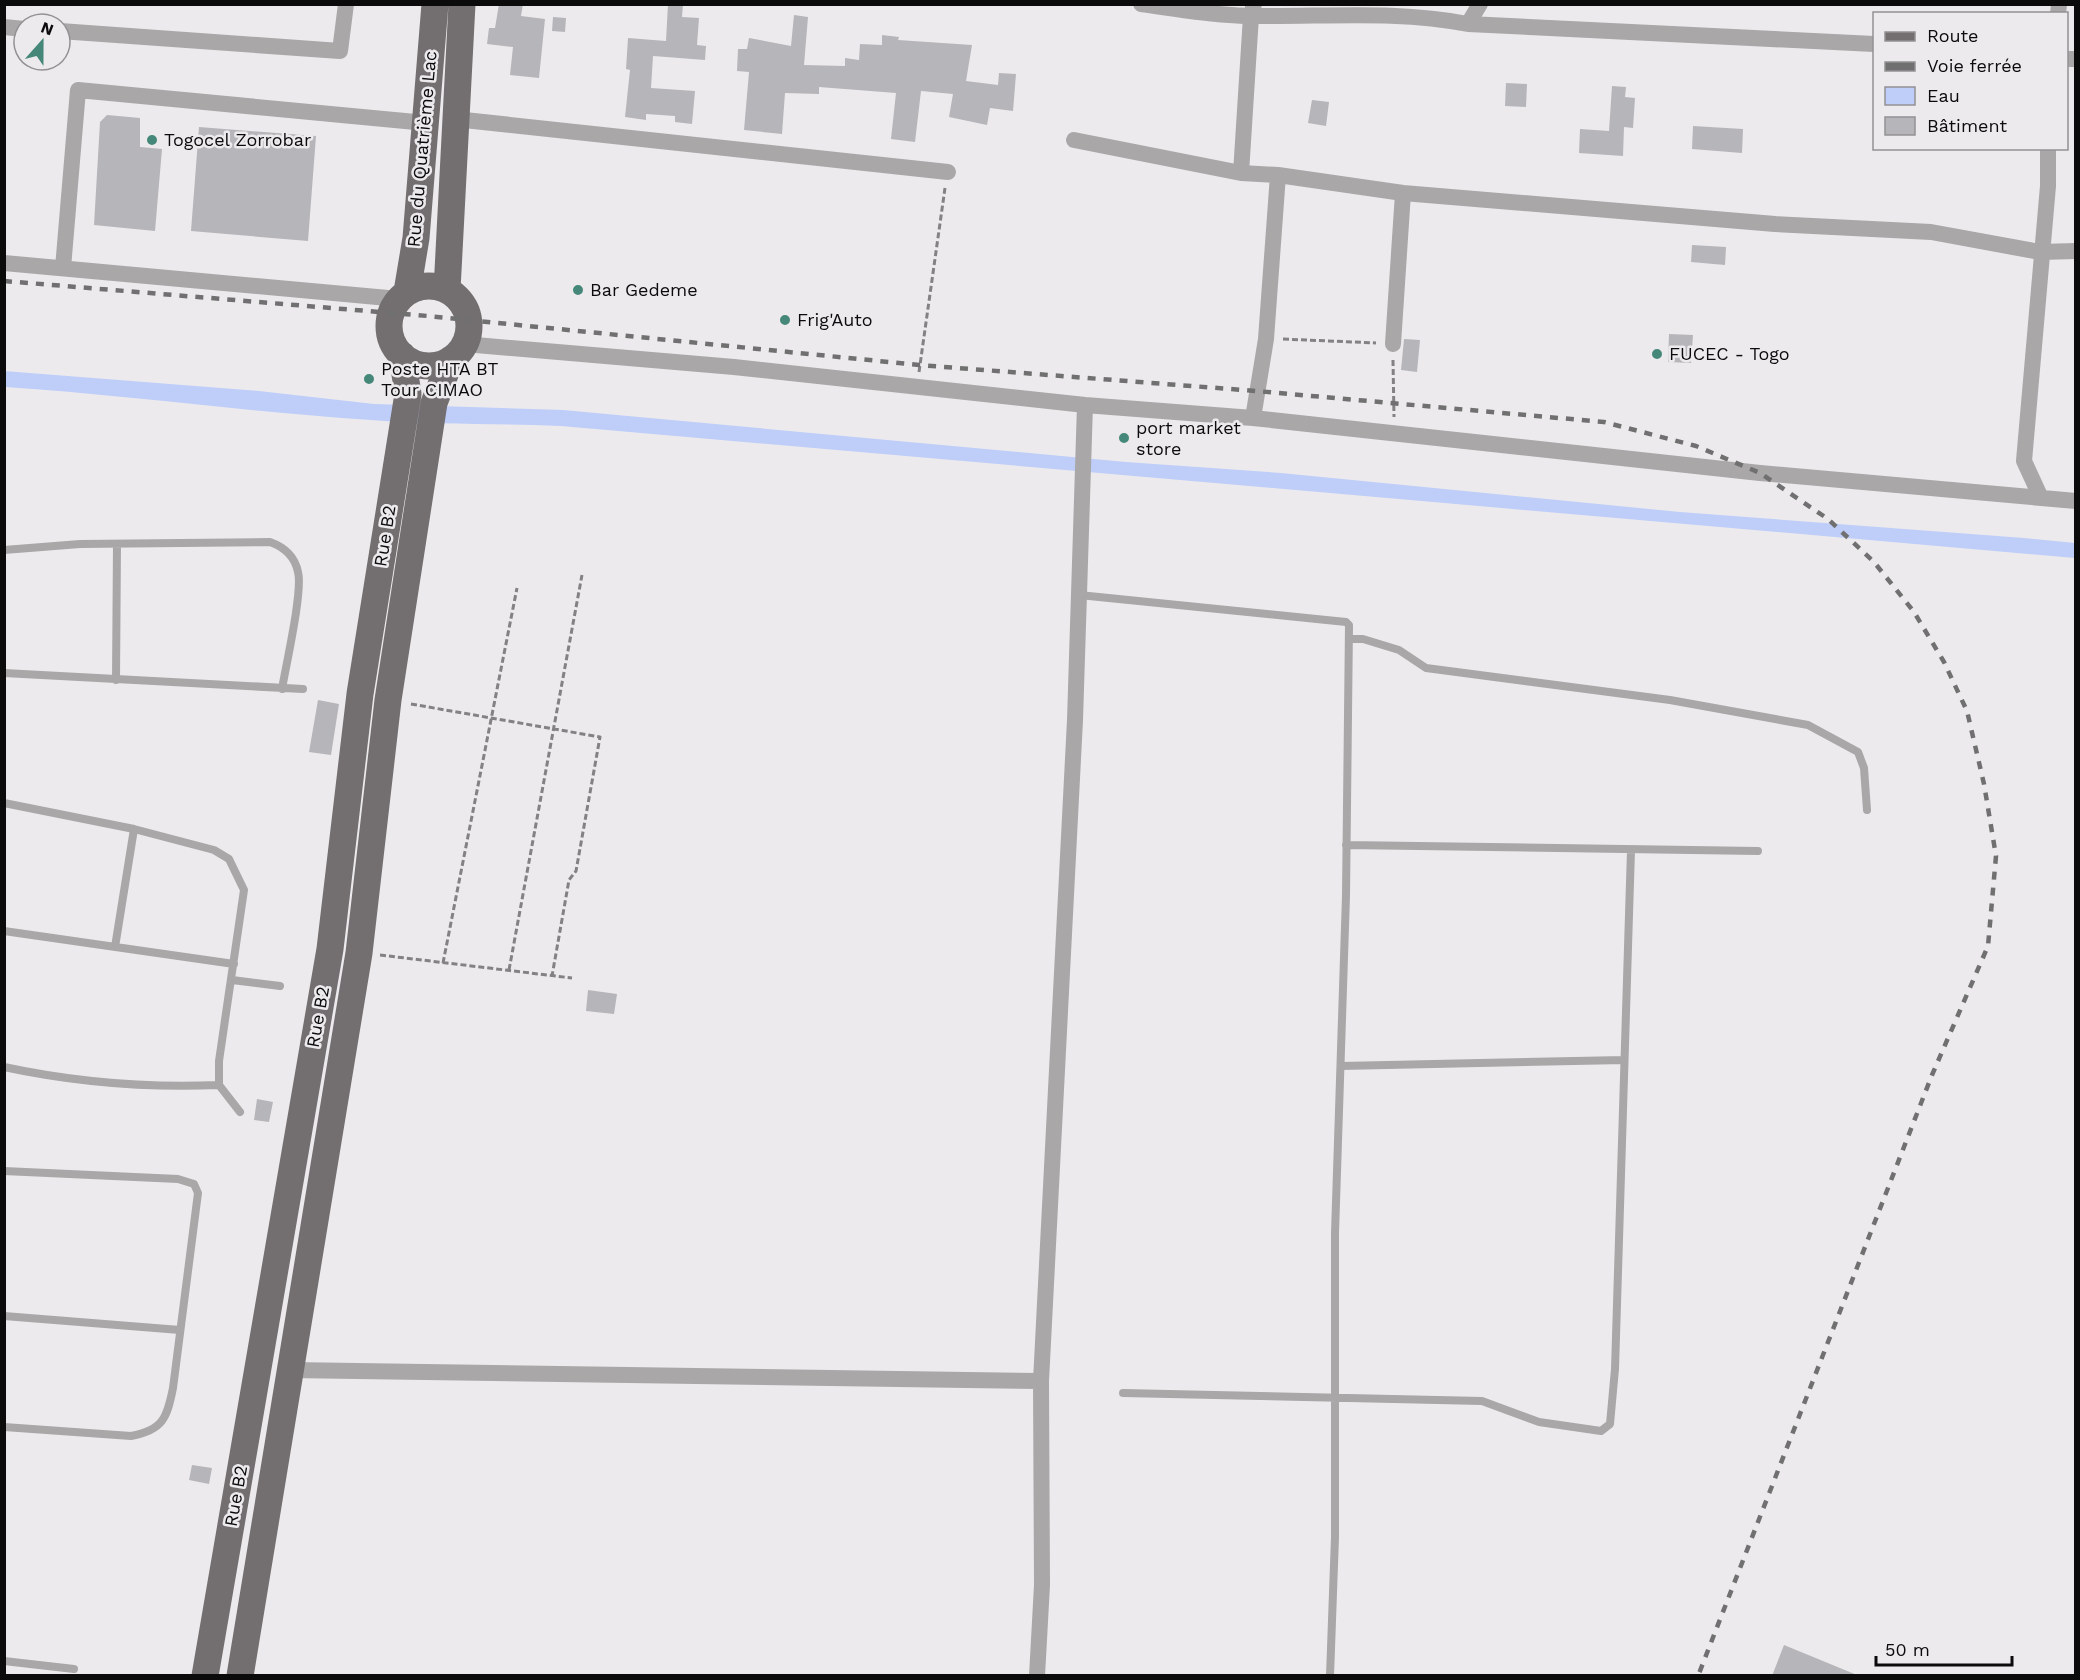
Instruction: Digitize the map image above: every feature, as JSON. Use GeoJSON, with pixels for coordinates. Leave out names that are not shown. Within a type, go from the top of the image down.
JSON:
{"type":"FeatureCollection","features":[{"type":"Feature","properties":{"kind":"main road","name":"Rue du Quatrième Lac"},"geometry":{"type":"LineString","coordinates":[[403,296],[416,238],[435,4]]}},
{"type":"Feature","properties":{"kind":"main road","name":"Rue du Quatrième Lac"},"geometry":{"type":"LineString","coordinates":[[447,290],[462,4]]}},
{"type":"Feature","properties":{"kind":"main road"},"geometry":{"type":"LineString","coordinates":[[427,286],[447,290],[456,296],[467,314],[469,324],[458,352],[431,366],[420,365],[402,355],[390,338],[391,314],[403,296],[427,286]]}},
{"type":"Feature","properties":{"kind":"main road","name":"Rue B2"},"geometry":{"type":"LineString","coordinates":[[240,1676],[359,952],[388,700],[434,403],[458,352]]}},
{"type":"Feature","properties":{"kind":"main road","name":"Rue B2"},"geometry":{"type":"LineString","coordinates":[[205,1676],[330,949],[365,659],[408,394],[402,355]]}},
{"type":"Feature","properties":{"kind":"street"},"geometry":{"type":"LineString","coordinates":[[72,32],[340,51],[346,4]]}},
{"type":"Feature","properties":{"kind":"street"},"geometry":{"type":"LineString","coordinates":[[1140,4],[1430,16],[1468,24],[1873,44]]}},
{"type":"Feature","properties":{"kind":"street"},"geometry":{"type":"LineString","coordinates":[[1468,24],[1480,4]]}},
{"type":"Feature","properties":{"kind":"street"},"geometry":{"type":"LineString","coordinates":[[1241,173],[1253,10]]}},
{"type":"Feature","properties":{"kind":"street"},"geometry":{"type":"LineString","coordinates":[[63,268],[78,90],[426,123]]}},
{"type":"Feature","properties":{"kind":"street"},"geometry":{"type":"LineString","coordinates":[[455,119],[948,172]]}},
{"type":"Feature","properties":{"kind":"street"},"geometry":{"type":"LineString","coordinates":[[1074,140],[1241,173],[1278,175],[1403,193],[1774,224],[1930,232],[2040,252],[2076,251]]}},
{"type":"Feature","properties":{"kind":"street"},"geometry":{"type":"LineString","coordinates":[[2041,498],[2024,461],[2040,252],[2048,186],[2048,150]]}},
{"type":"Feature","properties":{"kind":"street"},"geometry":{"type":"LineString","coordinates":[[1253,418],[1266,339],[1278,175]]}},
{"type":"Feature","properties":{"kind":"street"},"geometry":{"type":"LineString","coordinates":[[1393,344],[1403,193]]}},
{"type":"Feature","properties":{"kind":"street"},"geometry":{"type":"LineString","coordinates":[[4,263],[403,296]]}},
{"type":"Feature","properties":{"kind":"street"},"geometry":{"type":"LineString","coordinates":[[458,352],[918,386],[1085,405],[1253,418],[1760,473],[2076,501]]}},
{"type":"Feature","properties":{"kind":"street"},"geometry":{"type":"LineString","coordinates":[[1037,1676],[1042,1585],[1041,1381],[1079,595],[1085,405]]}},
{"type":"Feature","properties":{"kind":"street"},"geometry":{"type":"LineString","coordinates":[[289,1370],[1041,1381]]}},
{"type":"Feature","properties":{"kind":"lane"},"geometry":{"type":"LineString","coordinates":[[4,550],[117,544],[270,542],[280,546],[295,562],[299,582],[282,689]]}},
{"type":"Feature","properties":{"kind":"lane"},"geometry":{"type":"LineString","coordinates":[[116,680],[117,544]]}},
{"type":"Feature","properties":{"kind":"lane"},"geometry":{"type":"LineString","coordinates":[[1079,595],[1346,622],[1348,625],[1346,845],[1335,1233],[1335,1537],[1330,1676]]}},
{"type":"Feature","properties":{"kind":"lane"},"geometry":{"type":"LineString","coordinates":[[1348,639],[1363,639],[1399,650],[1426,668],[1670,700],[1808,725],[1858,752],[1864,768],[1867,810]]}},
{"type":"Feature","properties":{"kind":"lane"},"geometry":{"type":"LineString","coordinates":[[4,673],[303,689]]}},
{"type":"Feature","properties":{"kind":"lane"},"geometry":{"type":"LineString","coordinates":[[4,803],[134,829],[214,850],[229,859],[244,890],[219,1061],[219,1084],[240,1112]]}},
{"type":"Feature","properties":{"kind":"lane"},"geometry":{"type":"LineString","coordinates":[[115,947],[134,829]]}},
{"type":"Feature","properties":{"kind":"lane"},"geometry":{"type":"LineString","coordinates":[[1346,845],[1758,851]]}},
{"type":"Feature","properties":{"kind":"lane"},"geometry":{"type":"LineString","coordinates":[[1123,1392],[1482,1401],[1539,1422],[1601,1431],[1610,1424],[1615,1369],[1631,850]]}},
{"type":"Feature","properties":{"kind":"lane"},"geometry":{"type":"LineString","coordinates":[[4,931],[234,964]]}},
{"type":"Feature","properties":{"kind":"lane"},"geometry":{"type":"LineString","coordinates":[[232,980],[280,986]]}},
{"type":"Feature","properties":{"kind":"lane"},"geometry":{"type":"LineString","coordinates":[[1341,1066],[1624,1060]]}},
{"type":"Feature","properties":{"kind":"lane"},"geometry":{"type":"LineString","coordinates":[[4,1067],[35,1074],[166,1087],[219,1084]]}},
{"type":"Feature","properties":{"kind":"lane"},"geometry":{"type":"LineString","coordinates":[[4,1171],[178,1179],[194,1184],[198,1193],[169,1409],[160,1426],[148,1433],[131,1436],[4,1426]]}},
{"type":"Feature","properties":{"kind":"lane"},"geometry":{"type":"LineString","coordinates":[[4,1316],[180,1330]]}},
{"type":"Feature","properties":{"kind":"lane"},"geometry":{"type":"LineString","coordinates":[[4,1661],[74,1669]]}},
{"type":"Feature","properties":{"kind":"path"},"geometry":{"type":"LineString","coordinates":[[918,386],[948,172]]}},
{"type":"Feature","properties":{"kind":"path"},"geometry":{"type":"LineString","coordinates":[[1266,339],[1393,344],[1395,405],[1392,433]]}},
{"type":"Feature","properties":{"kind":"path"},"geometry":{"type":"LineString","coordinates":[[509,970],[582,575]]}},
{"type":"Feature","properties":{"kind":"path"},"geometry":{"type":"LineString","coordinates":[[443,963],[517,588]]}},
{"type":"Feature","properties":{"kind":"path"},"geometry":{"type":"LineString","coordinates":[[388,700],[600,737],[576,871],[569,880],[552,976]]}},
{"type":"Feature","properties":{"kind":"path"},"geometry":{"type":"LineString","coordinates":[[359,952],[572,978]]}},
{"type":"Feature","properties":{"kind":"water"},"geometry":{"type":"Polygon","coordinates":[[[4,371],[259,391],[374,404],[563,410],[1126,462],[1281,473],[1680,512],[2024,538],[2075,543],[2075,558],[561,426],[395,422],[279,413],[5,387],[4,371]]]}},
{"type":"Feature","properties":{"kind":"building"},"geometry":{"type":"Polygon","coordinates":[[[499,4],[523,4],[521,16],[545,19],[539,78],[510,75],[513,47],[487,44],[489,28],[495,28],[499,4]]]}},
{"type":"Feature","properties":{"kind":"building"},"geometry":{"type":"Polygon","coordinates":[[[668,4],[683,4],[682,17],[699,18],[697,45],[706,46],[705,60],[653,56],[651,88],[695,91],[692,124],[675,122],[675,116],[646,114],[646,120],[625,117],[630,70],[626,69],[628,38],[666,41],[668,4]]]}},
{"type":"Feature","properties":{"kind":"building"},"geometry":{"type":"Polygon","coordinates":[[[794,15],[808,17],[804,65],[845,66],[845,58],[859,60],[860,44],[882,45],[882,35],[899,37],[898,40],[972,45],[966,81],[998,85],[999,73],[1016,74],[1013,111],[990,108],[987,125],[949,117],[953,94],[921,91],[915,142],[891,139],[896,93],[819,87],[819,94],[785,93],[782,134],[744,130],[749,72],[737,71],[738,49],[747,49],[749,38],[791,46],[794,15]]]}},
{"type":"Feature","properties":{"kind":"building"},"geometry":{"type":"Polygon","coordinates":[[[553,17],[566,18],[565,32],[552,31],[553,17]]]}},
{"type":"Feature","properties":{"kind":"building"},"geometry":{"type":"Polygon","coordinates":[[[1506,83],[1527,84],[1526,107],[1505,106],[1506,83]]]}},
{"type":"Feature","properties":{"kind":"building"},"geometry":{"type":"Polygon","coordinates":[[[1612,86],[1626,87],[1625,97],[1635,98],[1633,128],[1624,127],[1623,156],[1579,153],[1580,129],[1609,131],[1612,86]]]}},
{"type":"Feature","properties":{"kind":"building"},"geometry":{"type":"Polygon","coordinates":[[[1312,100],[1329,102],[1326,126],[1308,123],[1312,100]]]}},
{"type":"Feature","properties":{"kind":"building"},"geometry":{"type":"Polygon","coordinates":[[[107,115],[140,118],[140,147],[162,149],[155,231],[94,225],[100,122],[107,115]]]}},
{"type":"Feature","properties":{"kind":"building"},"geometry":{"type":"Polygon","coordinates":[[[1693,126],[1743,129],[1742,153],[1692,149],[1693,126]]]}},
{"type":"Feature","properties":{"kind":"building"},"geometry":{"type":"Polygon","coordinates":[[[199,127],[316,136],[308,241],[191,231],[199,127]]]}},
{"type":"Feature","properties":{"kind":"building"},"geometry":{"type":"Polygon","coordinates":[[[1692,245],[1726,247],[1725,265],[1691,262],[1692,245]]]}},
{"type":"Feature","properties":{"kind":"building"},"geometry":{"type":"Polygon","coordinates":[[[1669,334],[1693,335],[1691,363],[1668,362],[1669,334]]]}},
{"type":"Feature","properties":{"kind":"building"},"geometry":{"type":"Polygon","coordinates":[[[1404,339],[1420,340],[1417,372],[1401,370],[1404,339]]]}},
{"type":"Feature","properties":{"kind":"building"},"geometry":{"type":"Polygon","coordinates":[[[318,700],[339,704],[331,755],[309,752],[318,700]]]}},
{"type":"Feature","properties":{"kind":"building"},"geometry":{"type":"Polygon","coordinates":[[[588,990],[617,994],[614,1014],[586,1011],[588,990]]]}},
{"type":"Feature","properties":{"kind":"building"},"geometry":{"type":"Polygon","coordinates":[[[257,1099],[273,1102],[269,1122],[254,1120],[257,1099]]]}},
{"type":"Feature","properties":{"kind":"building"},"geometry":{"type":"Polygon","coordinates":[[[192,1465],[212,1468],[209,1484],[189,1480],[192,1465]]]}},
{"type":"Feature","properties":{"kind":"building"},"geometry":{"type":"Polygon","coordinates":[[[1784,1645],[1857,1675],[1857,1676],[1772,1676],[1784,1645]]]}},
{"type":"Feature","properties":{"kind":"railway"},"geometry":{"type":"LineString","coordinates":[[4,281],[428,316],[919,365],[1256,391],[1604,422],[1696,446],[1760,473],[1828,519],[1874,562],[1914,612],[1944,662],[1967,711],[1984,784],[1996,856],[1988,946],[1932,1075],[1698,1676]]}},
{"type":"Feature","properties":{"kind":"place","name":"Togocel Zorrobar"},"geometry":{"type":"Point","coordinates":[152,140]}},
{"type":"Feature","properties":{"kind":"place","name":"Bar Gedeme"},"geometry":{"type":"Point","coordinates":[578,290]}},
{"type":"Feature","properties":{"kind":"place","name":"Frig'Auto"},"geometry":{"type":"Point","coordinates":[785,320]}},
{"type":"Feature","properties":{"kind":"place","name":"FUCEC - Togo"},"geometry":{"type":"Point","coordinates":[1657,354]}},
{"type":"Feature","properties":{"kind":"place","name":"Poste HTA BT Tour CIMAO"},"geometry":{"type":"Point","coordinates":[369,379]}},
{"type":"Feature","properties":{"kind":"place","name":"port market store"},"geometry":{"type":"Point","coordinates":[1124,438]}}]}
